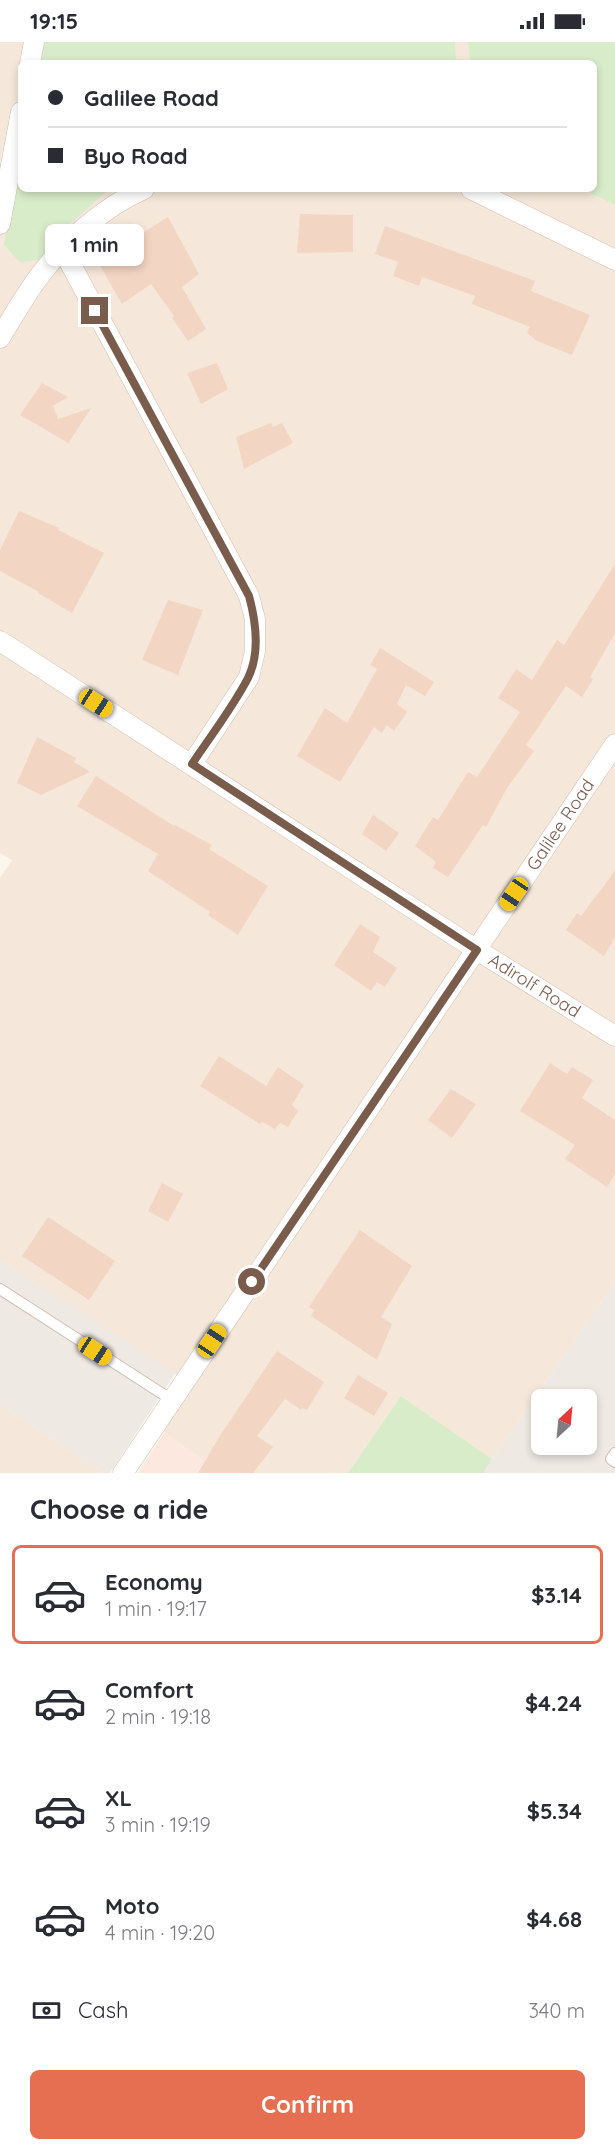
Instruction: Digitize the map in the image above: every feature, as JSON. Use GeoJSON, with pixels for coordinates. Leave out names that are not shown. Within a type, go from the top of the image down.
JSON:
{"type":"FeatureCollection","features":[{"type":"Feature","properties":{"kind":"street"},"geometry":{"type":"LineString","coordinates":[[31,60],[34,42]]}},
{"type":"Feature","properties":{"kind":"street"},"geometry":{"type":"LineString","coordinates":[[0,224],[18,128]]}},
{"type":"Feature","properties":{"kind":"street"},"geometry":{"type":"LineString","coordinates":[[0,338],[38,278],[63,250],[90,222],[126,197],[137,192]]}},
{"type":"Feature","properties":{"kind":"street"},"geometry":{"type":"LineString","coordinates":[[477,192],[615,260]]}},
{"type":"Feature","properties":{"kind":"street"},"geometry":{"type":"LineString","coordinates":[[63,250],[249,596],[255,619],[255,651],[249,677],[192,764]]}},
{"type":"Feature","properties":{"kind":"street","name":"Adirolf Road"},"geometry":{"type":"LineString","coordinates":[[0,641],[477,950],[615,1036]]}},
{"type":"Feature","properties":{"kind":"street","name":"Galilee Road"},"geometry":{"type":"LineString","coordinates":[[123,1473],[615,744]]}},
{"type":"Feature","properties":{"kind":"lane"},"geometry":{"type":"LineString","coordinates":[[0,1289],[172,1400]]}},
{"type":"Feature","properties":{"kind":"lane"},"geometry":{"type":"LineString","coordinates":[[615,1453],[611,1459],[615,1462]]}},
{"type":"Feature","properties":{"kind":"shaded area"},"geometry":{"type":"Polygon","coordinates":[[[0,42],[468,42],[470,60],[18,60],[18,192],[588,192],[615,205],[615,1283],[541,1389],[531,1389],[531,1403],[492,1459],[401,1396],[348,1473],[220,1473],[155,1425],[185,1380],[0,1260],[0,878],[12,860],[0,853],[0,42]]]}},
{"type":"Feature","properties":{"kind":"shaded area"},"geometry":{"type":"Polygon","coordinates":[[[0,1260],[175,1373],[110,1473],[105,1473],[0,1405],[0,1260]]]}},
{"type":"Feature","properties":{"kind":"shaded area"},"geometry":{"type":"Polygon","coordinates":[[[615,1283],[615,1473],[483,1473],[531,1403],[531,1455],[597,1455],[597,1389],[541,1389],[615,1283]]]}},
{"type":"Feature","properties":{"kind":"shaded area"},"geometry":{"type":"Polygon","coordinates":[[[0,1405],[105,1473],[0,1473],[0,1405]]]}},
{"type":"Feature","properties":{"kind":"shaded area"},"geometry":{"type":"Polygon","coordinates":[[[165,1432],[220,1473],[138,1473],[165,1432]]]}},
{"type":"Feature","properties":{"kind":"green space"},"geometry":{"type":"Polygon","coordinates":[[[45,42],[455,42],[456,60],[42,60],[45,42]]]}},
{"type":"Feature","properties":{"kind":"green space"},"geometry":{"type":"Polygon","coordinates":[[[468,42],[615,42],[615,205],[588,192],[597,192],[597,60],[470,60],[468,42]]]}},
{"type":"Feature","properties":{"kind":"green space"},"geometry":{"type":"Polygon","coordinates":[[[18,175],[18,192],[106,192],[53,239],[40,260],[20,262],[4,245],[18,175]]]}},
{"type":"Feature","properties":{"kind":"green space"},"geometry":{"type":"Polygon","coordinates":[[[401,1396],[492,1459],[483,1473],[348,1473],[401,1396]]]}},
{"type":"Feature","properties":{"kind":"building"},"geometry":{"type":"Polygon","coordinates":[[[300,214],[353,215],[353,252],[297,253],[300,214]]]}},
{"type":"Feature","properties":{"kind":"building"},"geometry":{"type":"Polygon","coordinates":[[[168,217],[199,274],[182,287],[206,329],[188,341],[172,318],[174,316],[151,284],[122,304],[95,257],[122,246],[168,217]]]}},
{"type":"Feature","properties":{"kind":"building"},"geometry":{"type":"Polygon","coordinates":[[[385,226],[535,281],[531,291],[590,315],[572,355],[537,341],[527,333],[530,327],[472,304],[475,296],[422,277],[419,286],[393,276],[398,262],[375,254],[385,226]]]}},
{"type":"Feature","properties":{"kind":"building"},"geometry":{"type":"Polygon","coordinates":[[[217,363],[228,389],[201,404],[187,373],[217,363]]]}},
{"type":"Feature","properties":{"kind":"building"},"geometry":{"type":"Polygon","coordinates":[[[42,383],[68,397],[53,406],[58,419],[91,408],[69,442],[70,444],[20,415],[42,383]]]}},
{"type":"Feature","properties":{"kind":"building"},"geometry":{"type":"Polygon","coordinates":[[[271,423],[273,427],[282,423],[293,443],[244,469],[236,437],[271,423]]]}},
{"type":"Feature","properties":{"kind":"building"},"geometry":{"type":"Polygon","coordinates":[[[19,511],[59,528],[58,530],[104,553],[72,613],[0,571],[0,550],[19,511]]]}},
{"type":"Feature","properties":{"kind":"building"},"geometry":{"type":"Polygon","coordinates":[[[615,564],[615,633],[590,677],[593,679],[582,697],[566,686],[526,745],[534,751],[507,788],[486,827],[483,825],[448,877],[433,868],[436,862],[415,846],[433,817],[438,820],[468,772],[477,777],[520,712],[498,698],[516,669],[532,680],[557,640],[564,645],[615,564]]]}},
{"type":"Feature","properties":{"kind":"building"},"geometry":{"type":"Polygon","coordinates":[[[168,600],[203,610],[178,675],[142,660],[168,600]]]}},
{"type":"Feature","properties":{"kind":"building"},"geometry":{"type":"Polygon","coordinates":[[[380,648],[434,682],[425,696],[406,685],[397,704],[407,712],[394,731],[387,725],[382,733],[374,727],[340,782],[297,756],[325,708],[347,723],[377,669],[370,665],[380,648]]]}},
{"type":"Feature","properties":{"kind":"building"},"geometry":{"type":"Polygon","coordinates":[[[37,737],[76,758],[74,762],[90,772],[41,795],[17,783],[37,737]]]}},
{"type":"Feature","properties":{"kind":"building"},"geometry":{"type":"Polygon","coordinates":[[[96,776],[174,826],[212,845],[209,849],[268,886],[238,935],[208,915],[210,912],[148,871],[158,854],[77,806],[96,776]]]}},
{"type":"Feature","properties":{"kind":"building"},"geometry":{"type":"Polygon","coordinates":[[[373,815],[399,833],[386,851],[362,834],[373,815]]]}},
{"type":"Feature","properties":{"kind":"building"},"geometry":{"type":"Polygon","coordinates":[[[615,871],[615,937],[604,956],[566,930],[577,913],[581,916],[615,871]]]}},
{"type":"Feature","properties":{"kind":"building"},"geometry":{"type":"Polygon","coordinates":[[[360,924],[380,937],[373,952],[397,968],[385,987],[377,982],[371,991],[334,965],[360,924]]]}},
{"type":"Feature","properties":{"kind":"building"},"geometry":{"type":"Polygon","coordinates":[[[219,1056],[266,1086],[278,1067],[304,1085],[292,1105],[298,1111],[288,1127],[280,1123],[275,1129],[262,1122],[260,1124],[200,1086],[219,1056]]]}},
{"type":"Feature","properties":{"kind":"building"},"geometry":{"type":"Polygon","coordinates":[[[550,1063],[567,1074],[572,1067],[593,1080],[582,1098],[615,1120],[615,1174],[607,1187],[565,1159],[575,1145],[520,1111],[550,1063]]]}},
{"type":"Feature","properties":{"kind":"building"},"geometry":{"type":"Polygon","coordinates":[[[451,1089],[476,1104],[452,1138],[428,1120],[451,1089]]]}},
{"type":"Feature","properties":{"kind":"building"},"geometry":{"type":"Polygon","coordinates":[[[162,1183],[183,1194],[168,1222],[148,1211],[162,1183]]]}},
{"type":"Feature","properties":{"kind":"building"},"geometry":{"type":"Polygon","coordinates":[[[48,1217],[115,1261],[89,1300],[22,1256],[48,1217]]]}},
{"type":"Feature","properties":{"kind":"building"},"geometry":{"type":"Polygon","coordinates":[[[360,1230],[412,1266],[381,1317],[392,1324],[377,1360],[311,1316],[314,1310],[309,1307],[360,1230]]]}},
{"type":"Feature","properties":{"kind":"building"},"geometry":{"type":"Polygon","coordinates":[[[277,1351],[324,1382],[307,1410],[302,1408],[301,1410],[285,1399],[257,1436],[273,1447],[253,1473],[198,1473],[221,1434],[277,1351]]]}},
{"type":"Feature","properties":{"kind":"building"},"geometry":{"type":"Polygon","coordinates":[[[358,1375],[388,1393],[374,1416],[344,1398],[358,1375]]]}},
{"type":"Feature","properties":{"kind":"route"},"geometry":{"type":"LineString","coordinates":[[95,311],[249,596],[255,619],[255,651],[249,677],[192,764],[477,950],[252,1282]]}}]}
